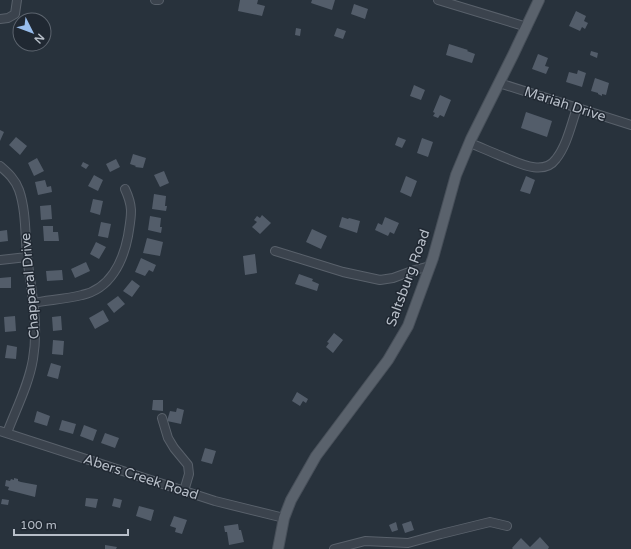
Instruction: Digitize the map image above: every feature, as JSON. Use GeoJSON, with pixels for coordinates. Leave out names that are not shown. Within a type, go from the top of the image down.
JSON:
{"type":"FeatureCollection","features":[{"type":"Feature","properties":{"kind":"main road","name":"Saltsburg Road"},"geometry":{"type":"LineString","coordinates":[[278,549],[284,518],[291,500],[316,456],[388,360],[408,326],[430,266],[456,175],[539,0]]}},
{"type":"Feature","properties":{"kind":"street"},"geometry":{"type":"LineString","coordinates":[[0,19],[8,18],[15,14],[17,0]]}},
{"type":"Feature","properties":{"kind":"street"},"geometry":{"type":"LineString","coordinates":[[438,0],[527,27]]}},
{"type":"Feature","properties":{"kind":"street","name":"Mariah Drive"},"geometry":{"type":"LineString","coordinates":[[499,83],[631,125]]}},
{"type":"Feature","properties":{"kind":"street"},"geometry":{"type":"LineString","coordinates":[[470,143],[529,166],[548,166],[555,160],[563,148],[577,108]]}},
{"type":"Feature","properties":{"kind":"street","name":"Chapparal Drive"},"geometry":{"type":"LineString","coordinates":[[0,166],[15,181],[19,190],[28,258],[35,334],[33,361],[29,375],[3,432]]}},
{"type":"Feature","properties":{"kind":"street"},"geometry":{"type":"LineString","coordinates":[[33,303],[83,295],[96,289],[107,281],[115,272],[125,250],[132,214],[130,199],[125,189]]}},
{"type":"Feature","properties":{"kind":"street"},"geometry":{"type":"LineString","coordinates":[[275,251],[343,272],[380,280],[393,278],[430,266]]}},
{"type":"Feature","properties":{"kind":"street"},"geometry":{"type":"LineString","coordinates":[[0,260],[28,258]]}},
{"type":"Feature","properties":{"kind":"street"},"geometry":{"type":"LineString","coordinates":[[162,418],[168,438],[188,465],[188,474],[184,491]]}},
{"type":"Feature","properties":{"kind":"street","name":"Abers Creek Road"},"geometry":{"type":"LineString","coordinates":[[3,432],[215,501],[284,518]]}},
{"type":"Feature","properties":{"kind":"street"},"geometry":{"type":"LineString","coordinates":[[334,549],[365,541],[408,544],[440,534],[490,522],[507,526]]}},
{"type":"Feature","properties":{"kind":"building"},"geometry":{"type":"Polygon","coordinates":[[[240,0],[258,0],[257,4],[265,6],[262,16],[238,11],[240,0]]]}},
{"type":"Feature","properties":{"kind":"building"},"geometry":{"type":"Polygon","coordinates":[[[312,0],[335,0],[332,10],[311,3],[312,0]]]}},
{"type":"Feature","properties":{"kind":"building"},"geometry":{"type":"Polygon","coordinates":[[[354,4],[368,9],[365,19],[351,14],[354,4]]]}},
{"type":"Feature","properties":{"kind":"building"},"geometry":{"type":"Polygon","coordinates":[[[576,11],[586,16],[584,21],[588,23],[585,29],[582,27],[580,31],[569,26],[576,11]]]}},
{"type":"Feature","properties":{"kind":"building"},"geometry":{"type":"Polygon","coordinates":[[[296,28],[301,29],[300,36],[295,35],[296,28]]]}},
{"type":"Feature","properties":{"kind":"building"},"geometry":{"type":"Polygon","coordinates":[[[337,28],[346,31],[343,39],[334,36],[337,28]]]}},
{"type":"Feature","properties":{"kind":"building"},"geometry":{"type":"Polygon","coordinates":[[[449,44],[468,50],[467,51],[475,54],[472,63],[446,55],[449,44]]]}},
{"type":"Feature","properties":{"kind":"building"},"geometry":{"type":"Polygon","coordinates":[[[591,51],[598,53],[597,58],[590,55],[591,51]]]}},
{"type":"Feature","properties":{"kind":"building"},"geometry":{"type":"Polygon","coordinates":[[[538,54],[548,58],[545,66],[549,67],[546,74],[532,69],[538,54]]]}},
{"type":"Feature","properties":{"kind":"building"},"geometry":{"type":"Polygon","coordinates":[[[578,70],[586,73],[582,87],[566,82],[569,72],[577,74],[578,70]]]}},
{"type":"Feature","properties":{"kind":"building"},"geometry":{"type":"Polygon","coordinates":[[[595,78],[609,83],[606,95],[602,94],[602,96],[591,91],[595,78]]]}},
{"type":"Feature","properties":{"kind":"building"},"geometry":{"type":"Polygon","coordinates":[[[414,85],[425,90],[421,100],[410,96],[414,85]]]}},
{"type":"Feature","properties":{"kind":"building"},"geometry":{"type":"Polygon","coordinates":[[[440,95],[451,100],[444,117],[440,115],[438,118],[433,116],[435,113],[433,112],[440,95]]]}},
{"type":"Feature","properties":{"kind":"building"},"geometry":{"type":"Polygon","coordinates":[[[526,112],[552,121],[547,137],[521,128],[526,112]]]}},
{"type":"Feature","properties":{"kind":"building"},"geometry":{"type":"Polygon","coordinates":[[[0,130],[4,132],[0,141],[0,130]]]}},
{"type":"Feature","properties":{"kind":"building"},"geometry":{"type":"Polygon","coordinates":[[[16,137],[27,146],[20,155],[9,145],[16,137]]]}},
{"type":"Feature","properties":{"kind":"building"},"geometry":{"type":"Polygon","coordinates":[[[398,137],[406,140],[402,148],[395,145],[398,137]]]}},
{"type":"Feature","properties":{"kind":"building"},"geometry":{"type":"Polygon","coordinates":[[[422,138],[433,142],[428,157],[417,153],[422,138]]]}},
{"type":"Feature","properties":{"kind":"building"},"geometry":{"type":"Polygon","coordinates":[[[133,154],[146,158],[143,168],[135,167],[136,166],[130,164],[133,154]]]}},
{"type":"Feature","properties":{"kind":"building"},"geometry":{"type":"Polygon","coordinates":[[[37,158],[44,171],[34,176],[28,163],[37,158]]]}},
{"type":"Feature","properties":{"kind":"building"},"geometry":{"type":"Polygon","coordinates":[[[116,159],[120,167],[110,172],[106,164],[116,159]]]}},
{"type":"Feature","properties":{"kind":"building"},"geometry":{"type":"Polygon","coordinates":[[[83,162],[89,165],[86,169],[81,166],[83,162]]]}},
{"type":"Feature","properties":{"kind":"building"},"geometry":{"type":"Polygon","coordinates":[[[164,171],[169,183],[160,187],[154,175],[164,171]]]}},
{"type":"Feature","properties":{"kind":"building"},"geometry":{"type":"Polygon","coordinates":[[[94,175],[103,180],[98,191],[88,186],[94,175]]]}},
{"type":"Feature","properties":{"kind":"building"},"geometry":{"type":"Polygon","coordinates":[[[406,176],[417,181],[411,197],[400,192],[406,176]]]}},
{"type":"Feature","properties":{"kind":"building"},"geometry":{"type":"Polygon","coordinates":[[[526,176],[535,180],[530,194],[520,191],[526,176]]]}},
{"type":"Feature","properties":{"kind":"building"},"geometry":{"type":"Polygon","coordinates":[[[45,180],[47,187],[51,186],[52,192],[38,195],[35,182],[45,180]]]}},
{"type":"Feature","properties":{"kind":"building"},"geometry":{"type":"Polygon","coordinates":[[[154,194],[166,196],[166,211],[152,209],[154,194]]]}},
{"type":"Feature","properties":{"kind":"building"},"geometry":{"type":"Polygon","coordinates":[[[93,199],[103,201],[100,215],[90,212],[93,199]]]}},
{"type":"Feature","properties":{"kind":"building"},"geometry":{"type":"Polygon","coordinates":[[[51,205],[52,219],[41,220],[40,206],[51,205]]]}},
{"type":"Feature","properties":{"kind":"building"},"geometry":{"type":"Polygon","coordinates":[[[262,215],[271,223],[260,234],[252,227],[257,222],[254,220],[257,216],[260,218],[262,215]]]}},
{"type":"Feature","properties":{"kind":"building"},"geometry":{"type":"Polygon","coordinates":[[[150,216],[161,218],[161,233],[148,230],[150,216]]]}},
{"type":"Feature","properties":{"kind":"building"},"geometry":{"type":"Polygon","coordinates":[[[342,217],[360,221],[357,233],[339,227],[342,217]]]}},
{"type":"Feature","properties":{"kind":"building"},"geometry":{"type":"Polygon","coordinates":[[[385,217],[399,223],[394,234],[390,232],[388,236],[375,230],[378,223],[382,225],[385,217]]]}},
{"type":"Feature","properties":{"kind":"building"},"geometry":{"type":"Polygon","coordinates":[[[101,222],[111,224],[108,238],[98,236],[101,222]]]}},
{"type":"Feature","properties":{"kind":"building"},"geometry":{"type":"Polygon","coordinates":[[[43,226],[53,226],[53,232],[58,232],[59,241],[44,241],[43,226]]]}},
{"type":"Feature","properties":{"kind":"building"},"geometry":{"type":"Polygon","coordinates":[[[312,229],[327,236],[321,249],[306,242],[312,229]]]}},
{"type":"Feature","properties":{"kind":"building"},"geometry":{"type":"Polygon","coordinates":[[[7,230],[8,241],[0,242],[0,231],[7,230]]]}},
{"type":"Feature","properties":{"kind":"building"},"geometry":{"type":"Polygon","coordinates":[[[147,238],[163,242],[160,256],[143,253],[147,238]]]}},
{"type":"Feature","properties":{"kind":"building"},"geometry":{"type":"Polygon","coordinates":[[[96,242],[106,247],[99,259],[90,254],[96,242]]]}},
{"type":"Feature","properties":{"kind":"building"},"geometry":{"type":"Polygon","coordinates":[[[255,254],[257,273],[245,275],[243,256],[255,254]]]}},
{"type":"Feature","properties":{"kind":"building"},"geometry":{"type":"Polygon","coordinates":[[[141,258],[156,265],[153,272],[149,270],[145,276],[135,272],[141,258]]]}},
{"type":"Feature","properties":{"kind":"building"},"geometry":{"type":"Polygon","coordinates":[[[86,262],[90,271],[75,278],[71,269],[86,262]]]}},
{"type":"Feature","properties":{"kind":"building"},"geometry":{"type":"Polygon","coordinates":[[[62,270],[63,280],[47,281],[46,271],[62,270]]]}},
{"type":"Feature","properties":{"kind":"building"},"geometry":{"type":"Polygon","coordinates":[[[299,274],[313,279],[312,281],[319,284],[317,291],[295,284],[299,274]]]}},
{"type":"Feature","properties":{"kind":"building"},"geometry":{"type":"Polygon","coordinates":[[[11,277],[11,288],[0,288],[0,278],[11,277]]]}},
{"type":"Feature","properties":{"kind":"building"},"geometry":{"type":"Polygon","coordinates":[[[132,280],[140,286],[132,297],[123,291],[132,280]]]}},
{"type":"Feature","properties":{"kind":"building"},"geometry":{"type":"Polygon","coordinates":[[[118,296],[125,304],[114,313],[107,304],[118,296]]]}},
{"type":"Feature","properties":{"kind":"building"},"geometry":{"type":"Polygon","coordinates":[[[103,310],[109,321],[95,329],[89,318],[103,310]]]}},
{"type":"Feature","properties":{"kind":"building"},"geometry":{"type":"Polygon","coordinates":[[[15,316],[16,331],[5,332],[4,317],[15,316]]]}},
{"type":"Feature","properties":{"kind":"building"},"geometry":{"type":"Polygon","coordinates":[[[61,316],[62,330],[53,331],[52,317],[61,316]]]}},
{"type":"Feature","properties":{"kind":"building"},"geometry":{"type":"Polygon","coordinates":[[[334,333],[343,340],[333,353],[326,347],[329,343],[327,342],[334,333]]]}},
{"type":"Feature","properties":{"kind":"building"},"geometry":{"type":"Polygon","coordinates":[[[53,340],[64,341],[63,355],[52,354],[53,340]]]}},
{"type":"Feature","properties":{"kind":"building"},"geometry":{"type":"Polygon","coordinates":[[[7,345],[17,347],[16,359],[5,358],[7,345]]]}},
{"type":"Feature","properties":{"kind":"building"},"geometry":{"type":"Polygon","coordinates":[[[51,363],[61,366],[58,379],[47,376],[51,363]]]}},
{"type":"Feature","properties":{"kind":"building"},"geometry":{"type":"Polygon","coordinates":[[[297,392],[308,399],[306,403],[303,401],[300,406],[292,401],[297,392]]]}},
{"type":"Feature","properties":{"kind":"building"},"geometry":{"type":"Polygon","coordinates":[[[153,400],[163,400],[163,411],[152,410],[153,400]]]}},
{"type":"Feature","properties":{"kind":"building"},"geometry":{"type":"Polygon","coordinates":[[[177,408],[184,410],[181,424],[167,421],[170,411],[176,412],[177,408]]]}},
{"type":"Feature","properties":{"kind":"building"},"geometry":{"type":"Polygon","coordinates":[[[37,411],[50,416],[47,426],[34,422],[37,411]]]}},
{"type":"Feature","properties":{"kind":"building"},"geometry":{"type":"Polygon","coordinates":[[[62,420],[76,424],[73,434],[59,430],[62,420]]]}},
{"type":"Feature","properties":{"kind":"building"},"geometry":{"type":"Polygon","coordinates":[[[84,425],[97,430],[93,441],[80,436],[84,425]]]}},
{"type":"Feature","properties":{"kind":"building"},"geometry":{"type":"Polygon","coordinates":[[[105,433],[119,438],[115,448],[101,443],[105,433]]]}},
{"type":"Feature","properties":{"kind":"building"},"geometry":{"type":"Polygon","coordinates":[[[205,448],[216,451],[212,464],[201,461],[205,448]]]}},
{"type":"Feature","properties":{"kind":"building"},"geometry":{"type":"Polygon","coordinates":[[[14,478],[21,482],[37,485],[35,497],[8,490],[9,487],[5,486],[6,480],[14,480],[14,478]]]}},
{"type":"Feature","properties":{"kind":"building"},"geometry":{"type":"Polygon","coordinates":[[[86,498],[98,499],[96,508],[85,506],[86,498]]]}},
{"type":"Feature","properties":{"kind":"building"},"geometry":{"type":"Polygon","coordinates":[[[114,498],[122,500],[120,508],[112,506],[114,498]]]}},
{"type":"Feature","properties":{"kind":"building"},"geometry":{"type":"Polygon","coordinates":[[[2,499],[9,500],[8,505],[1,504],[2,499]]]}},
{"type":"Feature","properties":{"kind":"building"},"geometry":{"type":"Polygon","coordinates":[[[139,506],[154,510],[151,521],[136,516],[139,506]]]}},
{"type":"Feature","properties":{"kind":"building"},"geometry":{"type":"Polygon","coordinates":[[[174,516],[187,520],[182,534],[175,532],[176,528],[170,526],[174,516]]]}},
{"type":"Feature","properties":{"kind":"building"},"geometry":{"type":"Polygon","coordinates":[[[411,521],[414,530],[405,533],[402,524],[411,521]]]}},
{"type":"Feature","properties":{"kind":"building"},"geometry":{"type":"Polygon","coordinates":[[[396,522],[398,530],[392,532],[389,525],[396,522]]]}},
{"type":"Feature","properties":{"kind":"building"},"geometry":{"type":"Polygon","coordinates":[[[238,524],[244,542],[229,545],[227,532],[225,532],[224,526],[238,524]]]}},
{"type":"Feature","properties":{"kind":"building"},"geometry":{"type":"Polygon","coordinates":[[[540,537],[549,547],[548,549],[512,548],[521,538],[530,547],[540,537]]]}},
{"type":"Feature","properties":{"kind":"building"},"geometry":{"type":"Polygon","coordinates":[[[105,545],[117,547],[116,549],[105,549],[105,545]]]}}]}
